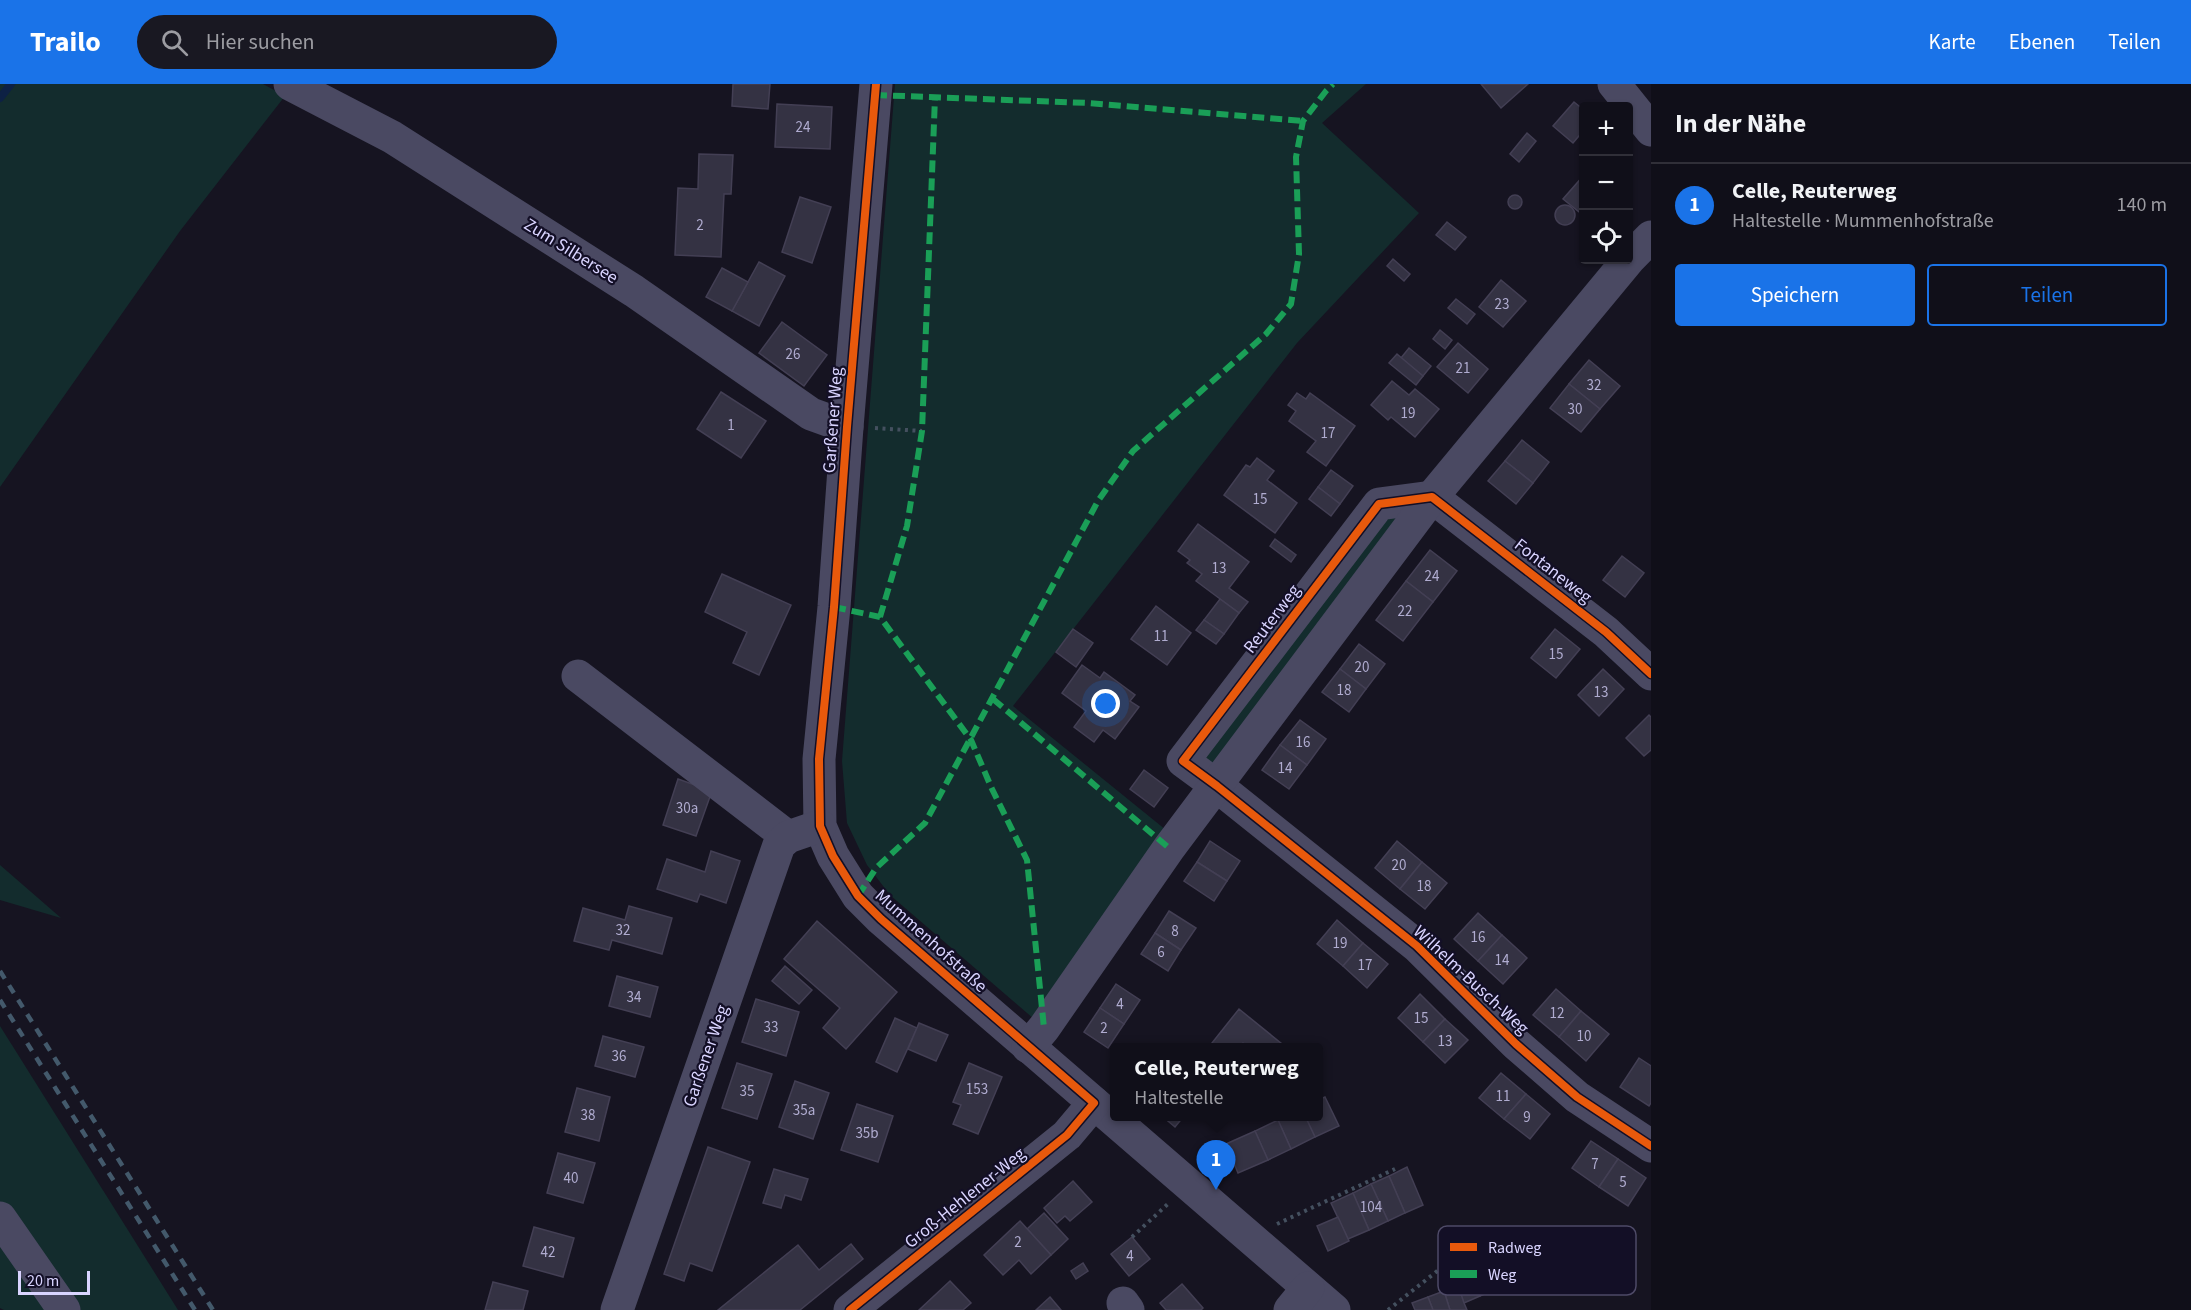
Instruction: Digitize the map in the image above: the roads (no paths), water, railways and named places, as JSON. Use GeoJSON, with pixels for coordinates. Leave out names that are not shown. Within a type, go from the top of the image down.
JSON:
{"type":"FeatureCollection","features":[{"type":"Feature","properties":{"kind":"street","name":"Zum Silbersee"},"geometry":{"type":"LineString","coordinates":[[290,84],[392,137],[634,291],[811,414],[847,427]]}},
{"type":"Feature","properties":{"kind":"street","name":"Garßener Weg"},"geometry":{"type":"LineString","coordinates":[[819,759],[834,607],[876,84]]}},
{"type":"Feature","properties":{"kind":"street"},"geometry":{"type":"LineString","coordinates":[[1614,84],[1651,130]]}},
{"type":"Feature","properties":{"kind":"street"},"geometry":{"type":"LineString","coordinates":[[1029,1047],[1169,848],[1432,497],[1630,258],[1651,237]]}},
{"type":"Feature","properties":{"kind":"street","name":"Fontaneweg"},"geometry":{"type":"LineString","coordinates":[[1432,497],[1606,632],[1651,674]]}},
{"type":"Feature","properties":{"kind":"street"},"geometry":{"type":"LineString","coordinates":[[578,676],[788,837],[820,826]]}},
{"type":"Feature","properties":{"kind":"street","name":"Mummenhofstraße"},"geometry":{"type":"LineString","coordinates":[[819,759],[820,826],[834,856],[858,896],[881,919],[1110,1117]]}},
{"type":"Feature","properties":{"kind":"street","name":"Wilhelm-Busch-Weg"},"geometry":{"type":"LineString","coordinates":[[1217,786],[1417,946],[1516,1044],[1577,1096],[1651,1146]]}},
{"type":"Feature","properties":{"kind":"street","name":"Garßener Weg"},"geometry":{"type":"LineString","coordinates":[[617,1310],[779,845],[788,837]]}},
{"type":"Feature","properties":{"kind":"street","name":"Groß-Hehlener-Weg"},"geometry":{"type":"LineString","coordinates":[[850,1310],[1067,1135],[1094,1103]]}},
{"type":"Feature","properties":{"kind":"street","name":"Mummenhofstraße"},"geometry":{"type":"LineString","coordinates":[[1115,1121],[1250,1237],[1299,1299],[1334,1310]]}},
{"type":"Feature","properties":{"kind":"street"},"geometry":{"type":"LineString","coordinates":[[0,1218],[64,1310]]}},
{"type":"Feature","properties":{"kind":"waterway"},"geometry":{"type":"LineString","coordinates":[[0,98],[11,84]]}},
{"type":"Feature","properties":{"kind":"railway"},"geometry":{"type":"LineString","coordinates":[[0,971],[213,1310]]}},
{"type":"Feature","properties":{"kind":"railway"},"geometry":{"type":"LineString","coordinates":[[0,1000],[195,1310]]}},
{"type":"Feature","properties":{"kind":"place","name":"Celle, Reuterweg"},"geometry":{"type":"Point","coordinates":[1216,1190]}}]}
